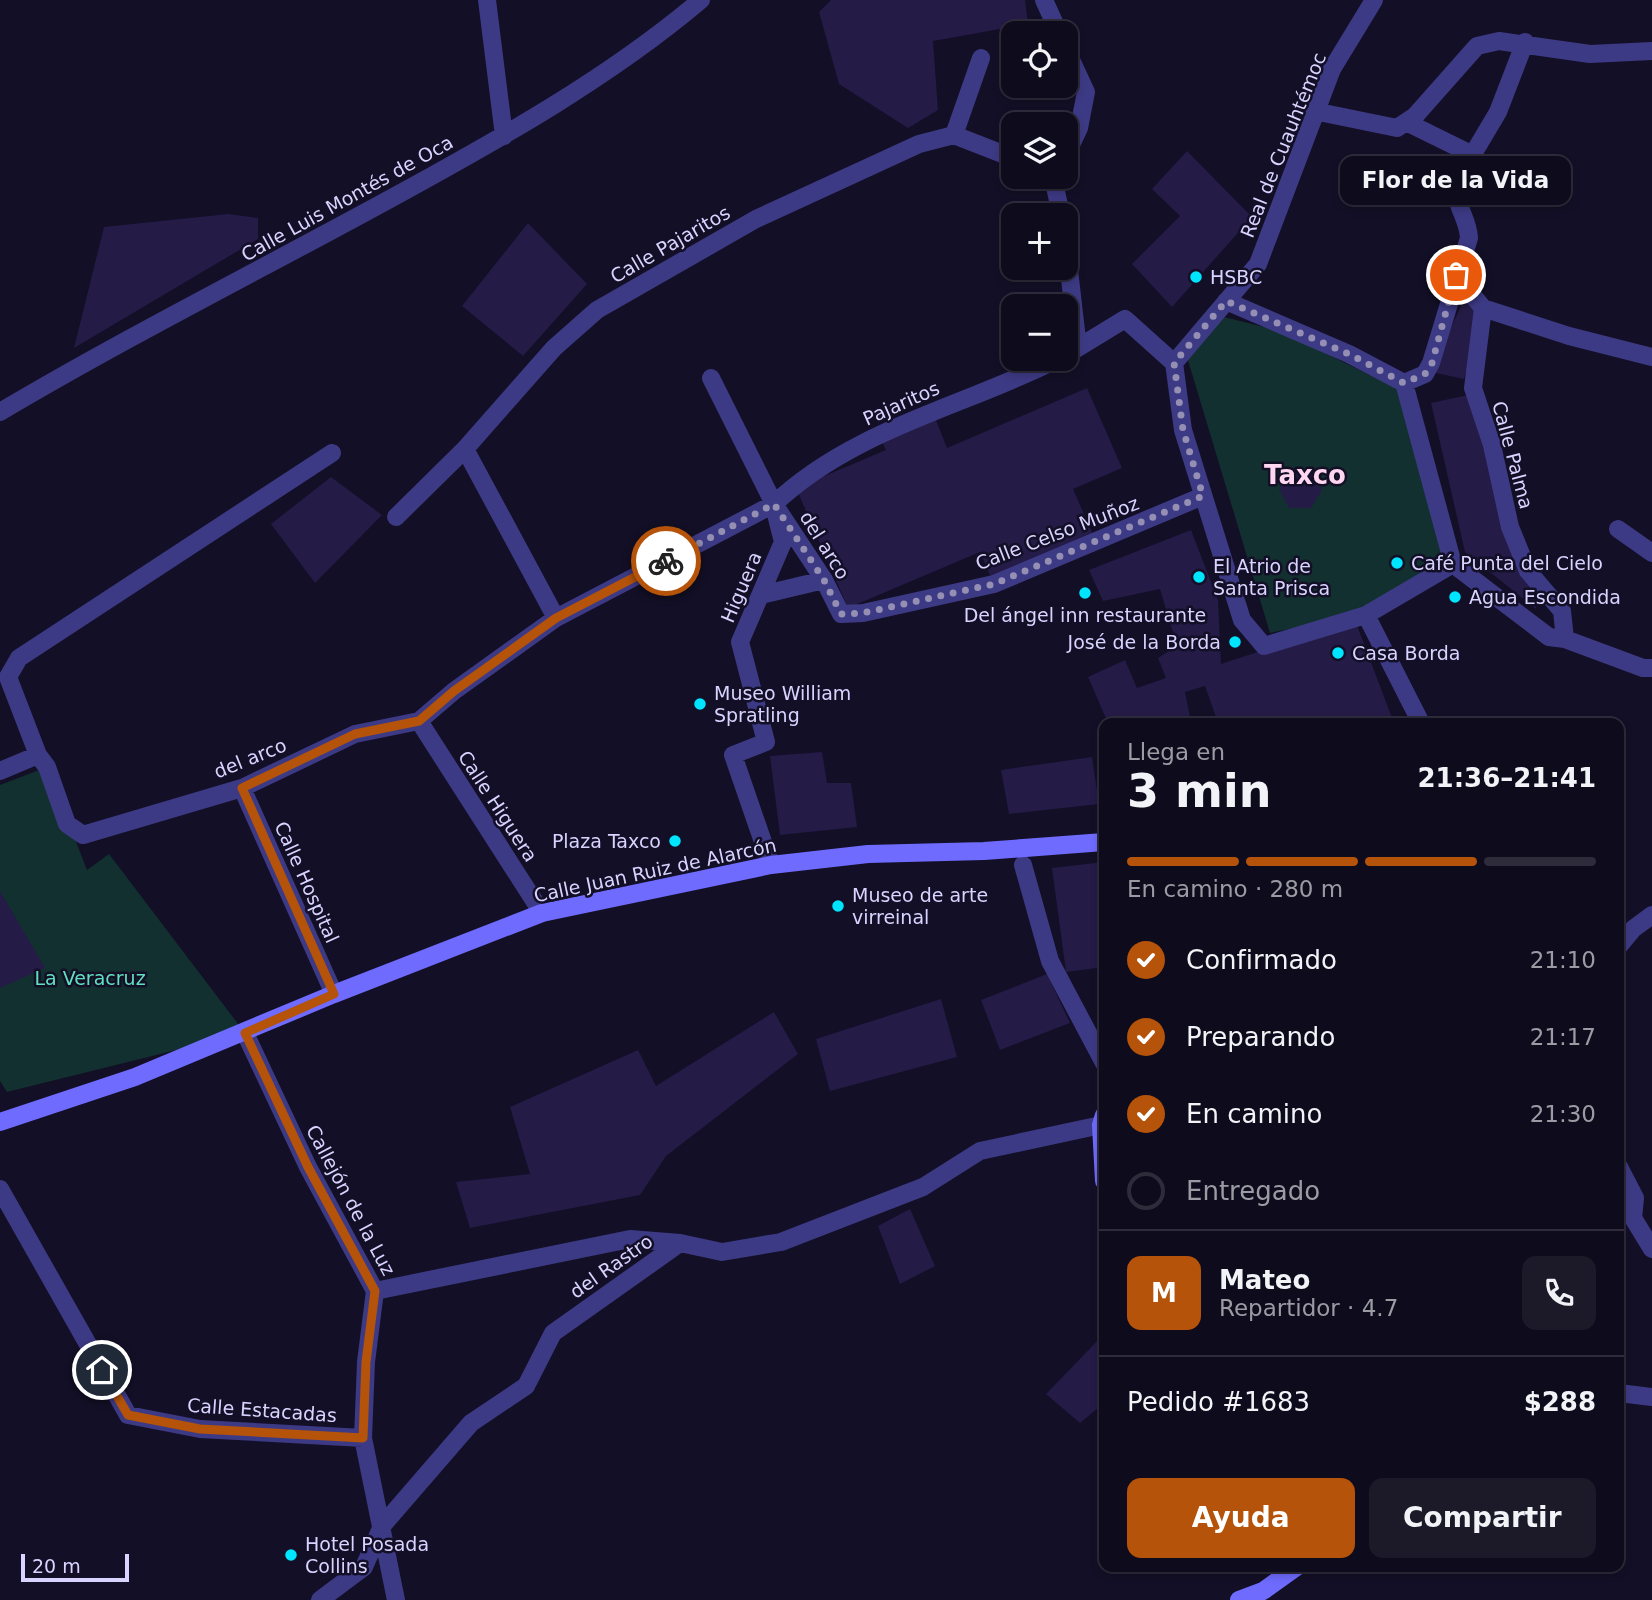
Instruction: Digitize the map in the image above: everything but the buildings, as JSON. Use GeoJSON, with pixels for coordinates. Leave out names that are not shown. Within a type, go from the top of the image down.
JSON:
{"type":"FeatureCollection","features":[{"type":"Feature","properties":{"kind":"street"},"geometry":{"type":"LineString","coordinates":[[486,0],[505,136]]}},
{"type":"Feature","properties":{"kind":"street","name":"Calle Luis Montés de Oca"},"geometry":{"type":"LineString","coordinates":[[0,412],[72,370],[505,136],[668,28],[701,0]]}},
{"type":"Feature","properties":{"kind":"street"},"geometry":{"type":"LineString","coordinates":[[1044,0],[1054,21]]}},
{"type":"Feature","properties":{"kind":"street","name":"Real de Cuauhtémoc"},"geometry":{"type":"LineString","coordinates":[[1174,363],[1258,264],[1332,69],[1374,0]]}},
{"type":"Feature","properties":{"kind":"street"},"geometry":{"type":"LineString","coordinates":[[1314,111],[1397,128],[1408,123],[1477,46],[1499,41],[1525,42],[1590,54],[1652,51]]}},
{"type":"Feature","properties":{"kind":"street"},"geometry":{"type":"LineString","coordinates":[[1404,383],[1425,374],[1432,363],[1469,238],[1468,224],[1454,193],[1457,181],[1498,112],[1525,42]]}},
{"type":"Feature","properties":{"kind":"street"},"geometry":{"type":"LineString","coordinates":[[981,58],[954,135],[1001,153]]}},
{"type":"Feature","properties":{"kind":"street"},"geometry":{"type":"LineString","coordinates":[[1078,75],[1086,92],[1078,130]]}},
{"type":"Feature","properties":{"kind":"street"},"geometry":{"type":"LineString","coordinates":[[1408,123],[1471,154]]}},
{"type":"Feature","properties":{"kind":"street","name":"Calle Pajaritos"},"geometry":{"type":"LineString","coordinates":[[396,517],[465,449],[554,348],[597,310],[756,219],[919,144],[954,135]]}},
{"type":"Feature","properties":{"kind":"street"},"geometry":{"type":"LineString","coordinates":[[1456,275],[1483,308],[1652,357]]}},
{"type":"Feature","properties":{"kind":"street"},"geometry":{"type":"LineString","coordinates":[[1226,301],[1349,354],[1404,383],[1453,564],[1549,637],[1565,639],[1600,655],[1643,668],[1652,667]]}},
{"type":"Feature","properties":{"kind":"street","name":"Calle Palma"},"geometry":{"type":"LineString","coordinates":[[1483,308],[1473,388],[1492,445],[1510,527],[1528,570],[1562,611],[1565,639]]}},
{"type":"Feature","properties":{"kind":"street"},"geometry":{"type":"LineString","coordinates":[[1078,347],[1125,319],[1174,363],[1183,430],[1242,620],[1264,646],[1366,615],[1453,564]]}},
{"type":"Feature","properties":{"kind":"street","name":"Pajaritos"},"geometry":{"type":"LineString","coordinates":[[774,504],[802,478],[860,444],[938,408],[1034,371]]}},
{"type":"Feature","properties":{"kind":"street"},"geometry":{"type":"LineString","coordinates":[[711,378],[774,504]]}},
{"type":"Feature","properties":{"kind":"street"},"geometry":{"type":"LineString","coordinates":[[465,449],[556,618]]}},
{"type":"Feature","properties":{"kind":"street","name":"del arco"},"geometry":{"type":"LineString","coordinates":[[332,453],[19,658],[8,677],[38,755],[47,767],[67,824],[83,835],[242,788],[355,734],[419,721],[454,691],[556,618],[774,504],[824,580],[841,614]]}},
{"type":"Feature","properties":{"kind":"street","name":"Calle Celso Muñoz"},"geometry":{"type":"LineString","coordinates":[[841,614],[863,613],[994,584],[1203,496]]}},
{"type":"Feature","properties":{"kind":"street","name":"Higuera"},"geometry":{"type":"LineString","coordinates":[[771,865],[733,755],[766,742],[740,642],[783,542],[774,504]]}},
{"type":"Feature","properties":{"kind":"street"},"geometry":{"type":"LineString","coordinates":[[1618,529],[1652,553]]}},
{"type":"Feature","properties":{"kind":"street"},"geometry":{"type":"LineString","coordinates":[[761,595],[824,580]]}},
{"type":"Feature","properties":{"kind":"street"},"geometry":{"type":"LineString","coordinates":[[1366,615],[1418,718]]}},
{"type":"Feature","properties":{"kind":"street","name":"Calle Higuera"},"geometry":{"type":"LineString","coordinates":[[419,721],[542,913]]}},
{"type":"Feature","properties":{"kind":"street"},"geometry":{"type":"LineString","coordinates":[[0,771],[38,755]]}},
{"type":"Feature","properties":{"kind":"street","name":"Calle Hospital"},"geometry":{"type":"LineString","coordinates":[[242,788],[334,994]]}},
{"type":"Feature","properties":{"kind":"street","name":"Calle Juan Ruiz de Alarcón"},"geometry":{"type":"LineString","coordinates":[[0,1122],[135,1077],[334,994],[542,913],[771,865],[867,855],[984,859],[1099,843]]}},
{"type":"Feature","properties":{"kind":"street"},"geometry":{"type":"LineString","coordinates":[[1023,865],[1050,961],[1099,1054]]}},
{"type":"Feature","properties":{"kind":"street"},"geometry":{"type":"LineString","coordinates":[[1624,940],[1633,929],[1652,915]]}},
{"type":"Feature","properties":{"kind":"street","name":"Callejón de la Luz"},"geometry":{"type":"LineString","coordinates":[[245,1033],[308,1167],[375,1291],[366,1362],[363,1438]]}},
{"type":"Feature","properties":{"kind":"street","name":"del Rastro"},"geometry":{"type":"LineString","coordinates":[[320,1600],[364,1567],[382,1527],[471,1423],[526,1386],[553,1333],[680,1243],[722,1252],[781,1242],[923,1186],[980,1151],[1099,1121]]}},
{"type":"Feature","properties":{"kind":"street"},"geometry":{"type":"LineString","coordinates":[[1624,1177],[1635,1198],[1633,1218],[1652,1249]]}},
{"type":"Feature","properties":{"kind":"street","name":"Calle Estacadas"},"geometry":{"type":"LineString","coordinates":[[0,1189],[128,1415],[200,1429],[363,1438]]}},
{"type":"Feature","properties":{"kind":"street"},"geometry":{"type":"LineString","coordinates":[[1635,1198],[1652,1190]]}},
{"type":"Feature","properties":{"kind":"street"},"geometry":{"type":"LineString","coordinates":[[375,1291],[631,1239],[680,1243]]}},
{"type":"Feature","properties":{"kind":"street"},"geometry":{"type":"LineString","coordinates":[[1624,1394],[1652,1397]]}},
{"type":"Feature","properties":{"kind":"street"},"geometry":{"type":"LineString","coordinates":[[363,1438],[396,1600]]}},
{"type":"Feature","properties":{"kind":"street"},"geometry":{"type":"LineString","coordinates":[[1239,1600],[1262,1595],[1291,1572]]}},
{"type":"Feature","properties":{"kind":"green space"},"geometry":{"type":"Polygon","coordinates":[[[1216,315],[1280,331],[1396,388],[1447,557],[1364,613],[1270,633],[1187,357],[1216,315]]]}},
{"type":"Feature","properties":{"kind":"green space","name":"La Veracruz"},"geometry":{"type":"Polygon","coordinates":[[[47,767],[87,870],[109,854],[245,1033],[7,1092],[0,1081],[0,785],[47,767]]]}},
{"type":"Feature","properties":{"kind":"way so far"},"geometry":{"type":"LineString","coordinates":[[666,561],[774,504],[824,580],[841,614],[863,613],[994,584],[1203,496],[1183,430],[1174,363],[1226,301],[1349,354],[1404,383],[1425,374],[1432,363],[1456,275]]}},
{"type":"Feature","properties":{"kind":"place","name":"Flor de la Vida"},"geometry":{"type":"Point","coordinates":[1456,275]}},
{"type":"Feature","properties":{"kind":"place","name":"HSBC"},"geometry":{"type":"Point","coordinates":[1196,277]}},
{"type":"Feature","properties":{"kind":"place","name":"Café Punta del Cielo"},"geometry":{"type":"Point","coordinates":[1397,563]}},
{"type":"Feature","properties":{"kind":"place","name":"El Atrio de Santa Prisca"},"geometry":{"type":"Point","coordinates":[1199,577]}},
{"type":"Feature","properties":{"kind":"place","name":"Del ángel inn restaurante"},"geometry":{"type":"Point","coordinates":[1085,593]}},
{"type":"Feature","properties":{"kind":"place","name":"Agua Escondida"},"geometry":{"type":"Point","coordinates":[1455,597]}},
{"type":"Feature","properties":{"kind":"place","name":"José de la Borda"},"geometry":{"type":"Point","coordinates":[1235,642]}},
{"type":"Feature","properties":{"kind":"place","name":"Casa Borda"},"geometry":{"type":"Point","coordinates":[1338,653]}},
{"type":"Feature","properties":{"kind":"place","name":"Museo William Spratling"},"geometry":{"type":"Point","coordinates":[700,704]}},
{"type":"Feature","properties":{"kind":"place","name":"Plaza Taxco"},"geometry":{"type":"Point","coordinates":[675,841]}},
{"type":"Feature","properties":{"kind":"place","name":"Museo de arte virreinal"},"geometry":{"type":"Point","coordinates":[838,906]}},
{"type":"Feature","properties":{"kind":"place","name":"Hotel Posada Collins"},"geometry":{"type":"Point","coordinates":[291,1555]}},
{"type":"Feature","properties":{"kind":"district","name":"Taxco"},"geometry":{"type":"Point","coordinates":[1305,475]}},
{"type":"Feature","properties":{"kind":"route"},"geometry":{"type":"LineString","coordinates":[[102,1370],[128,1415],[200,1429],[363,1438],[366,1362],[375,1291],[308,1167],[245,1033],[334,994],[242,788],[355,734],[419,721],[454,691],[556,618],[666,561]]}}]}
